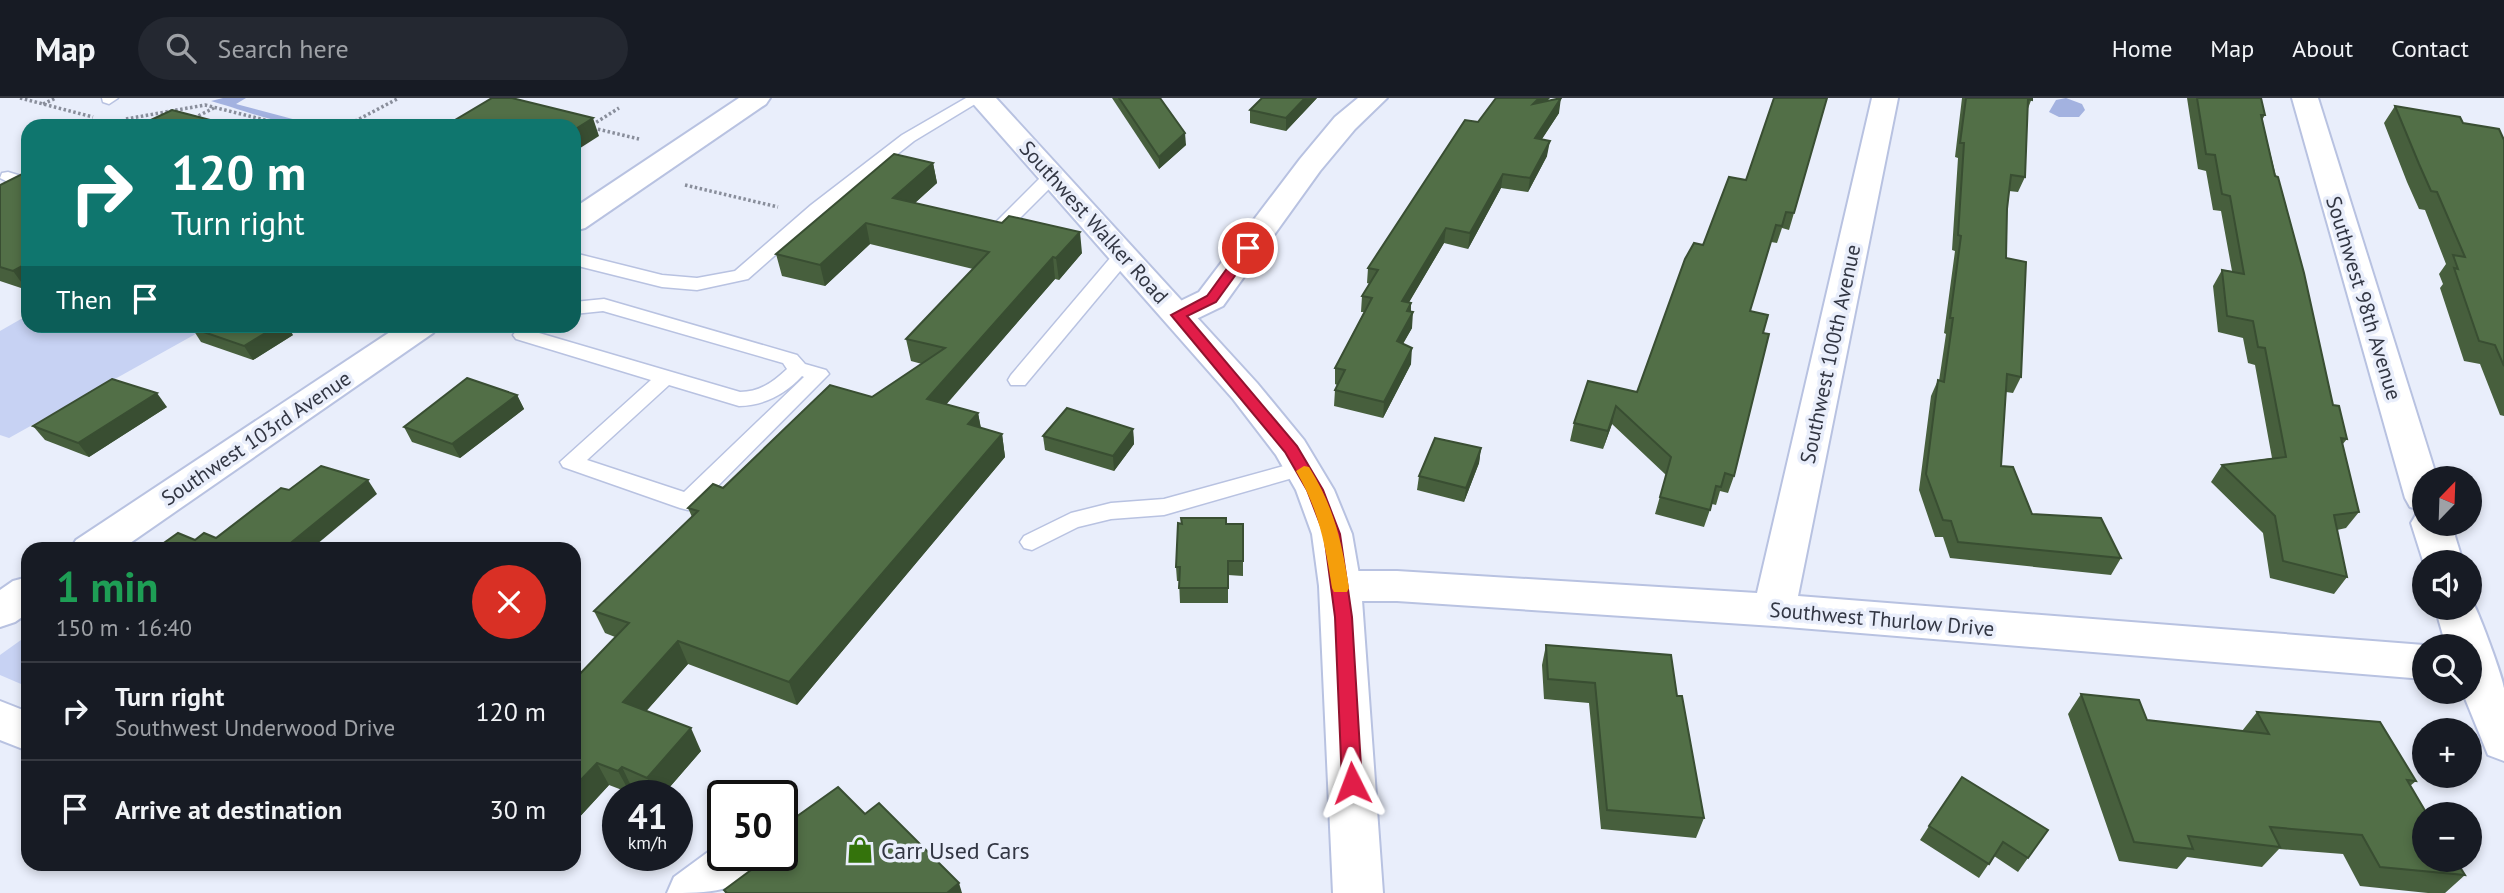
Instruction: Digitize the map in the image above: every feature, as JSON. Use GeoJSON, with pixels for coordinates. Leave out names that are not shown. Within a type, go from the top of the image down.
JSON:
{"type":"FeatureCollection","features":[{"type":"Feature","properties":{"kind":"street"},"geometry":{"type":"LineString","coordinates":[[581,217],[757,98]]}},
{"type":"Feature","properties":{"kind":"street","name":"Southwest Walker Road"},"geometry":{"type":"LineString","coordinates":[[979,98],[1053,175],[1245,391],[1291,449],[1315,490],[1332,534],[1340,586],[1358,893]]}},
{"type":"Feature","properties":{"kind":"street"},"geometry":{"type":"LineString","coordinates":[[1178,315],[1211,299],[1310,165],[1345,123],[1374,98]]}},
{"type":"Feature","properties":{"kind":"street","name":"Southwest 100th Avenue"},"geometry":{"type":"LineString","coordinates":[[1773,610],[1885,98]]}},
{"type":"Feature","properties":{"kind":"street","name":"Southwest 98th Avenue"},"geometry":{"type":"LineString","coordinates":[[2305,98],[2414,466]]}},
{"type":"Feature","properties":{"kind":"street","name":"Southwest 103rd Avenue"},"geometry":{"type":"LineString","coordinates":[[102,542],[411,333]]}},
{"type":"Feature","properties":{"kind":"street","name":"Southwest Thurlow Drive"},"geometry":{"type":"LineString","coordinates":[[1340,586],[1397,586],[1773,610],[2412,661]]}},
{"type":"Feature","properties":{"kind":"street"},"geometry":{"type":"LineString","coordinates":[[0,611],[21,597]]}},
{"type":"Feature","properties":{"kind":"street"},"geometry":{"type":"LineString","coordinates":[[2482,687],[2504,743]]}},
{"type":"Feature","properties":{"kind":"street"},"geometry":{"type":"LineString","coordinates":[[0,719],[21,730]]}},
{"type":"Feature","properties":{"kind":"street"},"geometry":{"type":"LineString","coordinates":[[692,893],[721,871]]}},
{"type":"Feature","properties":{"kind":"lane"},"geometry":{"type":"LineString","coordinates":[[581,261],[662,281],[697,284],[741,275],[810,215],[908,138],[979,98]]}},
{"type":"Feature","properties":{"kind":"lane"},"geometry":{"type":"LineString","coordinates":[[998,230],[1053,175]]}},
{"type":"Feature","properties":{"kind":"lane"},"geometry":{"type":"LineString","coordinates":[[8,177],[21,181]]}},
{"type":"Feature","properties":{"kind":"lane"},"geometry":{"type":"LineString","coordinates":[[0,204],[21,192]]}},
{"type":"Feature","properties":{"kind":"lane"},"geometry":{"type":"LineString","coordinates":[[1018,380],[1124,254]]}},
{"type":"Feature","properties":{"kind":"lane"},"geometry":{"type":"LineString","coordinates":[[604,305],[640,276]]}},
{"type":"Feature","properties":{"kind":"lane"},"geometry":{"type":"LineString","coordinates":[[581,307],[604,305],[790,359],[798,369],[818,374],[688,502],[571,462],[666,377]]}},
{"type":"Feature","properties":{"kind":"lane"},"geometry":{"type":"LineString","coordinates":[[526,333],[523,335],[739,399],[750,399],[779,389],[798,369]]}},
{"type":"Feature","properties":{"kind":"lane"},"geometry":{"type":"LineString","coordinates":[[1032,542],[1084,518],[1111,511],[1164,507],[1302,468]]}},
{"type":"Feature","properties":{"kind":"path"},"geometry":{"type":"LineString","coordinates":[[20,98],[96,118]]}},
{"type":"Feature","properties":{"kind":"path"},"geometry":{"type":"LineString","coordinates":[[42,104],[56,98]]}},
{"type":"Feature","properties":{"kind":"path"},"geometry":{"type":"LineString","coordinates":[[202,98],[205,105]]}},
{"type":"Feature","properties":{"kind":"path"},"geometry":{"type":"LineString","coordinates":[[359,119],[399,98]]}},
{"type":"Feature","properties":{"kind":"path"},"geometry":{"type":"LineString","coordinates":[[126,119],[205,105],[262,119]]}},
{"type":"Feature","properties":{"kind":"path"},"geometry":{"type":"LineString","coordinates":[[190,119],[215,107]]}},
{"type":"Feature","properties":{"kind":"path"},"geometry":{"type":"LineString","coordinates":[[619,108],[588,127],[640,140]]}},
{"type":"Feature","properties":{"kind":"path"},"geometry":{"type":"LineString","coordinates":[[644,175],[810,215]]}},
{"type":"Feature","properties":{"kind":"shaded area"},"geometry":{"type":"Polygon","coordinates":[[[246,98],[236,104],[293,119],[272,119],[211,101],[246,98]]]}},
{"type":"Feature","properties":{"kind":"shaded area"},"geometry":{"type":"Polygon","coordinates":[[[2066,98],[2082,104],[2085,110],[2079,117],[2059,117],[2049,112],[2056,100],[2066,98]]]}},
{"type":"Feature","properties":{"kind":"shaded area"},"geometry":{"type":"Polygon","coordinates":[[[21,319],[21,333],[197,333],[9,438],[0,435],[0,331],[21,319]]]}},
{"type":"Feature","properties":{"kind":"shaded area"},"geometry":{"type":"Polygon","coordinates":[[[21,640],[21,684],[0,675],[0,655],[21,640]]]}},
{"type":"Feature","properties":{"kind":"building"},"geometry":{"type":"Polygon","coordinates":[[[492,98],[512,98],[593,118],[581,126],[581,119],[457,119],[492,98]]]}},
{"type":"Feature","properties":{"kind":"building"},"geometry":{"type":"Polygon","coordinates":[[[1119,98],[1160,98],[1185,133],[1159,157],[1119,98]]]}},
{"type":"Feature","properties":{"kind":"building"},"geometry":{"type":"Polygon","coordinates":[[[1262,98],[1305,98],[1286,118],[1250,110],[1262,98]]]}},
{"type":"Feature","properties":{"kind":"building"},"geometry":{"type":"Polygon","coordinates":[[[1496,98],[1539,98],[1533,104],[1561,98],[1535,138],[1550,141],[1530,178],[1503,174],[1470,233],[1446,228],[1402,301],[1411,303],[1407,311],[1413,312],[1397,341],[1412,348],[1384,402],[1335,390],[1345,370],[1335,368],[1372,298],[1362,296],[1378,270],[1368,268],[1465,120],[1478,122],[1496,98]]]}},
{"type":"Feature","properties":{"kind":"building"},"geometry":{"type":"Polygon","coordinates":[[[1774,98],[1827,98],[1794,213],[1786,212],[1782,226],[1776,225],[1750,311],[1768,315],[1763,333],[1769,334],[1734,476],[1725,473],[1721,487],[1716,486],[1710,510],[1660,497],[1671,457],[1616,406],[1608,431],[1574,423],[1588,381],[1637,392],[1685,259],[1694,243],[1703,245],[1729,177],[1746,180],[1774,98]]]}},
{"type":"Feature","properties":{"kind":"building"},"geometry":{"type":"Polygon","coordinates":[[[1966,98],[2032,98],[2028,99],[2025,177],[2011,175],[2007,209],[2006,258],[2026,262],[2021,377],[2007,374],[2001,466],[2013,467],[2032,514],[2101,518],[2121,558],[1958,542],[1951,521],[1943,520],[1926,474],[1938,380],[1944,382],[1953,318],[1950,318],[1961,236],[1958,235],[1964,143],[1960,143],[1966,98]]]}},
{"type":"Feature","properties":{"kind":"building"},"geometry":{"type":"Polygon","coordinates":[[[2197,98],[2261,98],[2265,115],[2261,115],[2275,176],[2278,177],[2304,273],[2333,405],[2339,406],[2347,439],[2341,438],[2359,512],[2334,515],[2347,577],[2283,561],[2275,516],[2222,465],[2286,457],[2265,348],[2258,347],[2253,321],[2227,316],[2222,270],[2244,274],[2230,196],[2222,194],[2215,155],[2206,154],[2197,98]]]}},
{"type":"Feature","properties":{"kind":"building"},"geometry":{"type":"Polygon","coordinates":[[[2395,106],[2460,117],[2463,123],[2499,129],[2504,140],[2504,366],[2495,345],[2479,341],[2454,268],[2458,269],[2453,255],[2465,257],[2437,192],[2431,191],[2395,106]]]}},
{"type":"Feature","properties":{"kind":"building"},"geometry":{"type":"Polygon","coordinates":[[[172,110],[206,119],[153,119],[172,110]]]}},
{"type":"Feature","properties":{"kind":"building"},"geometry":{"type":"Polygon","coordinates":[[[894,154],[933,163],[893,198],[1002,223],[1009,216],[1080,232],[1056,258],[1053,257],[927,399],[978,413],[968,424],[1002,434],[789,682],[678,641],[623,702],[691,728],[647,778],[622,767],[618,771],[597,763],[581,780],[581,673],[629,623],[594,611],[698,511],[688,508],[713,484],[723,488],[830,385],[872,397],[945,348],[906,339],[989,252],[866,223],[820,265],[776,254],[894,154]]]}},
{"type":"Feature","properties":{"kind":"building"},"geometry":{"type":"Polygon","coordinates":[[[21,174],[21,267],[13,271],[0,267],[0,185],[21,174]]]}},
{"type":"Feature","properties":{"kind":"building"},"geometry":{"type":"Polygon","coordinates":[[[206,333],[265,333],[244,346],[206,333]]]}},
{"type":"Feature","properties":{"kind":"building"},"geometry":{"type":"Polygon","coordinates":[[[467,378],[517,395],[452,444],[404,427],[467,378]]]}},
{"type":"Feature","properties":{"kind":"building"},"geometry":{"type":"Polygon","coordinates":[[[112,379],[157,393],[78,443],[33,426],[112,379]]]}},
{"type":"Feature","properties":{"kind":"building"},"geometry":{"type":"Polygon","coordinates":[[[1067,408],[1133,429],[1113,456],[1043,436],[1067,408]]]}},
{"type":"Feature","properties":{"kind":"building"},"geometry":{"type":"Polygon","coordinates":[[[1435,438],[1481,448],[1466,488],[1419,476],[1435,438]]]}},
{"type":"Feature","properties":{"kind":"building"},"geometry":{"type":"Polygon","coordinates":[[[321,466],[368,480],[292,542],[165,542],[178,533],[195,540],[204,533],[216,538],[281,488],[289,490],[321,466]]]}},
{"type":"Feature","properties":{"kind":"building"},"geometry":{"type":"Polygon","coordinates":[[[1181,518],[1226,518],[1226,524],[1243,524],[1243,561],[1228,561],[1228,588],[1179,588],[1180,567],[1176,567],[1178,523],[1182,524],[1181,518]]]}},
{"type":"Feature","properties":{"kind":"building"},"geometry":{"type":"Polygon","coordinates":[[[1546,645],[1671,655],[1677,696],[1682,696],[1704,818],[1607,810],[1595,683],[1548,679],[1546,645]]]}},
{"type":"Feature","properties":{"kind":"building"},"geometry":{"type":"Polygon","coordinates":[[[2081,694],[2139,700],[2147,720],[2269,734],[2257,712],[2380,722],[2412,774],[2412,781],[2407,780],[2420,802],[2412,802],[2412,870],[2380,867],[2362,835],[2270,827],[2280,847],[2188,836],[2193,849],[2134,842],[2081,694]]]}},
{"type":"Feature","properties":{"kind":"building"},"geometry":{"type":"Polygon","coordinates":[[[1962,777],[2048,830],[2028,858],[2003,842],[1989,864],[1929,826],[1962,777]]]}},
{"type":"Feature","properties":{"kind":"building","name":"Carr Used Cars"},"geometry":{"type":"Polygon","coordinates":[[[838,787],[865,814],[879,803],[959,883],[947,893],[727,893],[724,890],[750,871],[798,871],[798,816],[838,787]]]}},
{"type":"Feature","properties":{"kind":"building"},"geometry":{"type":"Polygon","coordinates":[[[2433,872],[2463,872],[2465,875],[2433,872]]]}},
{"type":"Feature","properties":{"kind":"slow traffic"},"geometry":{"type":"LineString","coordinates":[[1304,471],[1315,490],[1332,534],[1340,588]]}},
{"type":"Feature","properties":{"kind":"place","name":"Carr Used Cars"},"geometry":{"type":"Point","coordinates":[860,850]}},
{"type":"Feature","properties":{"kind":"route"},"geometry":{"type":"LineString","coordinates":[[1248,248],[1211,299],[1178,315],[1245,391],[1291,449],[1315,490],[1332,534],[1343,617],[1352,783]]}}]}
